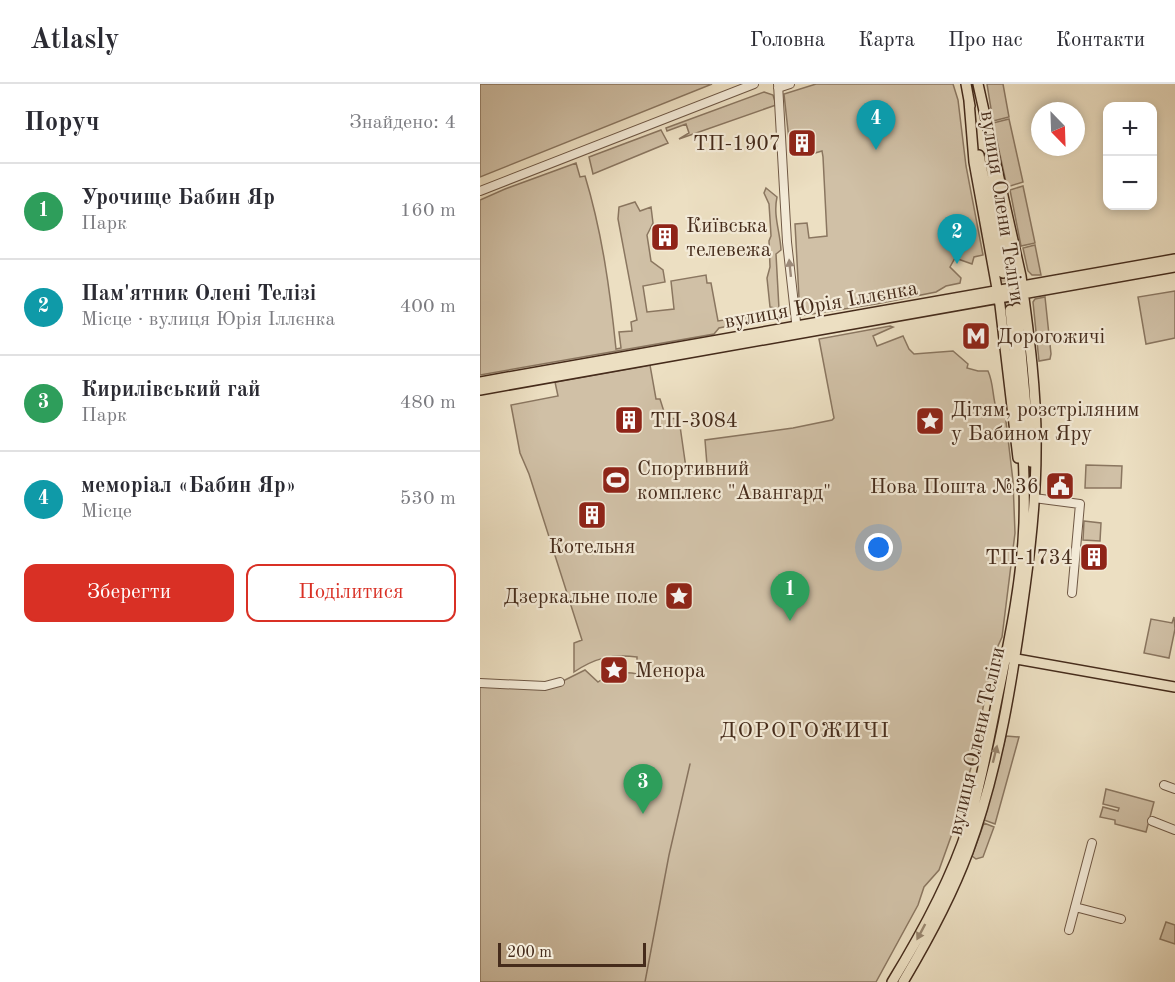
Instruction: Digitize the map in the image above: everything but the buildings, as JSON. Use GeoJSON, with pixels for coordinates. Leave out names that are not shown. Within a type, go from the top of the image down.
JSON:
{"type":"FeatureCollection","features":[{"type":"Feature","properties":{"kind":"main road","name":"вулиця Олени Теліги"},"geometry":{"type":"LineString","coordinates":[[966,84],[1007,272],[978,84]]}},
{"type":"Feature","properties":{"kind":"main road","name":"вулиця Олени Теліги"},"geometry":{"type":"LineString","coordinates":[[903,982],[939,918],[979,820],[994,760],[1030,556],[1035,496],[1035,416],[1023,290],[980,98]]}},
{"type":"Feature","properties":{"kind":"main road","name":"вулиця Олени Теліги"},"geometry":{"type":"LineString","coordinates":[[969,100],[974,162],[998,294],[1024,495]]}},
{"type":"Feature","properties":{"kind":"main road"},"geometry":{"type":"LineString","coordinates":[[1023,290],[1175,259]]}},
{"type":"Feature","properties":{"kind":"main road"},"geometry":{"type":"LineString","coordinates":[[1023,290],[1175,267]]}},
{"type":"Feature","properties":{"kind":"main road","name":"вулиця Юрія Іллєнка"},"geometry":{"type":"LineString","coordinates":[[480,390],[651,356],[1023,290]]}},
{"type":"Feature","properties":{"kind":"main road","name":"вулиця Олени Теліги"},"geometry":{"type":"LineString","coordinates":[[892,982],[932,911],[968,826],[1011,658],[1021,562],[1024,495],[1013,309],[1035,496]]}},
{"type":"Feature","properties":{"kind":"main road","name":"вулиця Юрія Іллєнка"},"geometry":{"type":"LineString","coordinates":[[480,382],[651,356]]}},
{"type":"Feature","properties":{"kind":"main road"},"geometry":{"type":"LineString","coordinates":[[1011,658],[1175,687]]}},
{"type":"Feature","properties":{"kind":"street"},"geometry":{"type":"LineString","coordinates":[[480,190],[754,84]]}},
{"type":"Feature","properties":{"kind":"street"},"geometry":{"type":"LineString","coordinates":[[790,84],[778,86],[787,242],[796,330]]}},
{"type":"Feature","properties":{"kind":"street"},"geometry":{"type":"LineString","coordinates":[[1035,496],[1080,504],[1072,593]]}},
{"type":"Feature","properties":{"kind":"street"},"geometry":{"type":"LineString","coordinates":[[480,682],[544,686],[560,682]]}},
{"type":"Feature","properties":{"kind":"street"},"geometry":{"type":"LineString","coordinates":[[1164,785],[1175,789]]}},
{"type":"Feature","properties":{"kind":"street"},"geometry":{"type":"LineString","coordinates":[[1152,821],[1175,830]]}},
{"type":"Feature","properties":{"kind":"street"},"geometry":{"type":"LineString","coordinates":[[1069,930],[1092,843]]}},
{"type":"Feature","properties":{"kind":"street"},"geometry":{"type":"LineString","coordinates":[[1075,907],[1121,919]]}},
{"type":"Feature","properties":{"kind":"shaded area"},"geometry":{"type":"Polygon","coordinates":[[[480,84],[712,84],[480,177],[480,84]]]}},
{"type":"Feature","properties":{"kind":"shaded area"},"geometry":{"type":"Polygon","coordinates":[[[816,84],[953,84],[958,100],[966,166],[983,255],[974,257],[972,264],[955,258],[950,267],[961,278],[960,283],[946,286],[936,292],[800,316],[795,224],[807,223],[809,238],[827,236],[823,157],[822,151],[815,153],[809,132],[789,140],[784,94],[816,84]]]}},
{"type":"Feature","properties":{"kind":"shaded area"},"geometry":{"type":"Polygon","coordinates":[[[987,84],[1003,84],[1009,117],[993,121],[987,84]]]}},
{"type":"Feature","properties":{"kind":"shaded area"},"geometry":{"type":"Polygon","coordinates":[[[764,92],[773,95],[776,105],[679,139],[689,133],[686,124],[667,131],[666,128],[764,92]]]}},
{"type":"Feature","properties":{"kind":"shaded area"},"geometry":{"type":"Polygon","coordinates":[[[1009,119],[1023,182],[1007,187],[993,123],[1009,119]]]}},
{"type":"Feature","properties":{"kind":"shaded area"},"geometry":{"type":"Polygon","coordinates":[[[661,130],[668,143],[593,174],[589,157],[661,130]]]}},
{"type":"Feature","properties":{"kind":"shaded area"},"geometry":{"type":"Polygon","coordinates":[[[576,163],[580,177],[585,176],[601,240],[616,349],[621,348],[619,332],[632,331],[631,322],[637,320],[618,219],[619,207],[635,202],[640,211],[651,207],[653,223],[647,235],[651,261],[663,270],[665,282],[643,286],[647,312],[674,309],[671,281],[706,275],[707,283],[711,283],[718,321],[751,316],[754,321],[719,328],[714,334],[480,375],[480,200],[576,163]]]}},
{"type":"Feature","properties":{"kind":"shaded area"},"geometry":{"type":"Polygon","coordinates":[[[1023,186],[1035,243],[1021,246],[1010,190],[1023,186]]]}},
{"type":"Feature","properties":{"kind":"shaded area"},"geometry":{"type":"Polygon","coordinates":[[[766,188],[777,197],[776,217],[781,250],[776,254],[779,309],[770,307],[767,278],[770,267],[769,241],[771,236],[769,204],[764,193],[766,188]]]}},
{"type":"Feature","properties":{"kind":"shaded area"},"geometry":{"type":"Polygon","coordinates":[[[1035,245],[1041,275],[1032,275],[1028,271],[1023,248],[1035,245]]]}},
{"type":"Feature","properties":{"kind":"shaded area"},"geometry":{"type":"Polygon","coordinates":[[[1175,291],[1175,338],[1146,344],[1138,297],[1175,291]]]}},
{"type":"Feature","properties":{"kind":"shaded area"},"geometry":{"type":"Polygon","coordinates":[[[1045,297],[1051,354],[1050,359],[1039,361],[1033,302],[1035,299],[1045,297]]]}},
{"type":"Feature","properties":{"kind":"shaded area"},"geometry":{"type":"Polygon","coordinates":[[[893,327],[873,336],[877,346],[903,336],[914,354],[953,351],[968,364],[967,368],[988,371],[997,411],[1005,413],[1013,481],[1015,533],[1002,637],[993,657],[972,764],[953,831],[939,870],[924,887],[918,905],[876,982],[480,982],[480,684],[559,683],[585,670],[598,682],[617,674],[637,674],[637,657],[628,656],[604,658],[589,663],[574,672],[574,643],[582,640],[529,474],[520,453],[511,405],[558,396],[555,382],[650,365],[656,399],[660,399],[666,418],[679,419],[686,468],[707,465],[705,440],[793,428],[832,420],[834,418],[819,339],[893,327]]]}},
{"type":"Feature","properties":{"kind":"shaded area"},"geometry":{"type":"Polygon","coordinates":[[[1086,465],[1122,466],[1121,488],[1085,488],[1086,465]]]}},
{"type":"Feature","properties":{"kind":"shaded area"},"geometry":{"type":"Polygon","coordinates":[[[1084,521],[1101,523],[1100,541],[1083,540],[1084,521]]]}},
{"type":"Feature","properties":{"kind":"shaded area"},"geometry":{"type":"Polygon","coordinates":[[[1174,617],[1175,629],[1169,658],[1144,653],[1151,619],[1172,623],[1174,617]]]}},
{"type":"Feature","properties":{"kind":"shaded area"},"geometry":{"type":"Polygon","coordinates":[[[1006,736],[1019,737],[995,824],[984,820],[1006,736]]]}},
{"type":"Feature","properties":{"kind":"shaded area"},"geometry":{"type":"Polygon","coordinates":[[[1106,789],[1154,802],[1146,832],[1115,824],[1115,820],[1100,817],[1103,807],[1118,811],[1119,808],[1103,804],[1106,789]]]}},
{"type":"Feature","properties":{"kind":"shaded area"},"geometry":{"type":"Polygon","coordinates":[[[984,823],[994,827],[983,857],[976,859],[972,856],[984,823]]]}},
{"type":"Feature","properties":{"kind":"shaded area"},"geometry":{"type":"Polygon","coordinates":[[[1166,922],[1175,925],[1175,944],[1160,939],[1166,922]]]}},
{"type":"Feature","properties":{"kind":"waterway"},"geometry":{"type":"LineString","coordinates":[[645,982],[669,855],[690,764]]}},
{"type":"Feature","properties":{"kind":"tunnel"},"geometry":{"type":"LineString","coordinates":[[1010,271],[1017,308]]}},
{"type":"Feature","properties":{"kind":"tunnel"},"geometry":{"type":"LineString","coordinates":[[1003,273],[1010,310]]}},
{"type":"Feature","properties":{"kind":"place","name":"ТП-1907"},"geometry":{"type":"Point","coordinates":[802,143]}},
{"type":"Feature","properties":{"kind":"place","name":"меморіал «Бабин Яр»"},"geometry":{"type":"Point","coordinates":[876,150]}},
{"type":"Feature","properties":{"kind":"place","name":"Київська телевежа"},"geometry":{"type":"Point","coordinates":[665,237]}},
{"type":"Feature","properties":{"kind":"place","name":"Пам'ятник Олені Телізі"},"geometry":{"type":"Point","coordinates":[957,264]}},
{"type":"Feature","properties":{"kind":"place","name":"Дорогожичі"},"geometry":{"type":"Point","coordinates":[976,336]}},
{"type":"Feature","properties":{"kind":"place","name":"ТП-3084"},"geometry":{"type":"Point","coordinates":[629,420]}},
{"type":"Feature","properties":{"kind":"place","name":"Дітям, розстріляним у Бабином Яру"},"geometry":{"type":"Point","coordinates":[930,421]}},
{"type":"Feature","properties":{"kind":"place","name":"Спортивний комплекс \"Авангард\""},"geometry":{"type":"Point","coordinates":[616,480]}},
{"type":"Feature","properties":{"kind":"place","name":"Нова Пошта №36"},"geometry":{"type":"Point","coordinates":[1060,486]}},
{"type":"Feature","properties":{"kind":"place","name":"Котельня"},"geometry":{"type":"Point","coordinates":[592,515]}},
{"type":"Feature","properties":{"kind":"place","name":"ТП-1734"},"geometry":{"type":"Point","coordinates":[1094,557]}},
{"type":"Feature","properties":{"kind":"place","name":"Дзеркальне поле"},"geometry":{"type":"Point","coordinates":[679,596]}},
{"type":"Feature","properties":{"kind":"place","name":"Урочище Бабин Яр"},"geometry":{"type":"Point","coordinates":[790,621]}},
{"type":"Feature","properties":{"kind":"place","name":"Менора"},"geometry":{"type":"Point","coordinates":[614,670]}},
{"type":"Feature","properties":{"kind":"place","name":"Кирилівський гай"},"geometry":{"type":"Point","coordinates":[643,814]}},
{"type":"Feature","properties":{"kind":"district","name":"ДОРОГОЖИЧІ"},"geometry":{"type":"Point","coordinates":[805,729]}}]}
